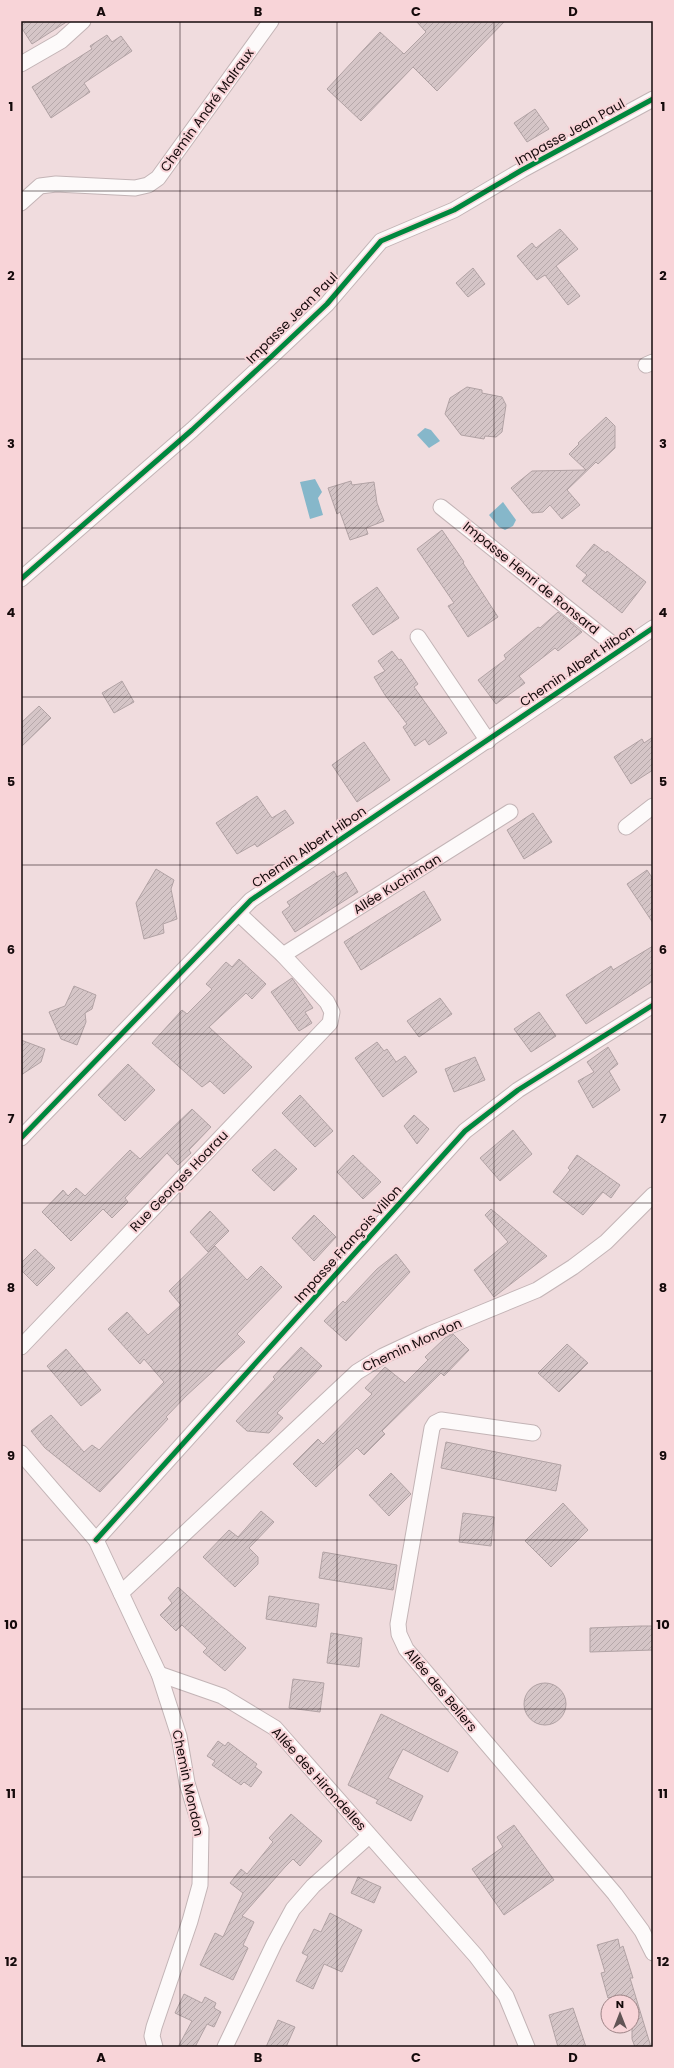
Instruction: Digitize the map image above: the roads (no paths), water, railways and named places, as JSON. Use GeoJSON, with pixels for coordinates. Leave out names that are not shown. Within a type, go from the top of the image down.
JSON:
{"type":"FeatureCollection","features":[{"type":"Feature","properties":{"kind":"street"},"geometry":{"type":"LineString","coordinates":[[21,64],[61,41],[83,21]]}},
{"type":"Feature","properties":{"kind":"street","name":"Chemin André Malraux"},"geometry":{"type":"LineString","coordinates":[[21,203],[40,186],[56,184],[135,188],[148,185],[158,178],[271,21]]}},
{"type":"Feature","properties":{"kind":"street","name":"Impasse Jean Paul"},"geometry":{"type":"LineString","coordinates":[[21,579],[192,430],[273,354],[326,304],[381,241],[454,210],[522,170],[653,99]]}},
{"type":"Feature","properties":{"kind":"street","name":"Impasse Henri de Ronsard"},"geometry":{"type":"LineString","coordinates":[[441,507],[620,650]]}},
{"type":"Feature","properties":{"kind":"street","name":"Chemin Albert Hibon"},"geometry":{"type":"LineString","coordinates":[[21,1138],[238,913],[265,888],[488,741],[653,628]]}},
{"type":"Feature","properties":{"kind":"street"},"geometry":{"type":"LineString","coordinates":[[418,637],[488,741]]}},
{"type":"Feature","properties":{"kind":"street"},"geometry":{"type":"LineString","coordinates":[[626,827],[653,806]]}},
{"type":"Feature","properties":{"kind":"street","name":"Allée Kuchiman"},"geometry":{"type":"LineString","coordinates":[[283,955],[510,812]]}},
{"type":"Feature","properties":{"kind":"street"},"geometry":{"type":"LineString","coordinates":[[238,913],[283,955]]}},
{"type":"Feature","properties":{"kind":"street","name":"Rue Georges Hoarau"},"geometry":{"type":"LineString","coordinates":[[21,1347],[330,1023],[332,1012],[327,1002],[283,955]]}},
{"type":"Feature","properties":{"kind":"street","name":"Impasse François Villon"},"geometry":{"type":"LineString","coordinates":[[96,1540],[465,1131],[518,1090],[653,1005]]}},
{"type":"Feature","properties":{"kind":"street","name":"Chemin Mondon"},"geometry":{"type":"LineString","coordinates":[[121,1592],[357,1372],[383,1356],[430,1334],[537,1290],[573,1267],[606,1242],[653,1195]]}},
{"type":"Feature","properties":{"kind":"street","name":"Allée des Beliers"},"geometry":{"type":"LineString","coordinates":[[533,1433],[441,1420],[435,1423],[432,1428],[426,1460],[398,1624],[399,1634],[406,1649],[615,1894],[642,1931],[653,1953]]}},
{"type":"Feature","properties":{"kind":"street","name":"Chemin Mondon"},"geometry":{"type":"LineString","coordinates":[[21,1454],[96,1540],[121,1592],[159,1674],[179,1736],[187,1783],[201,1829],[202,1859],[200,1884],[190,1921],[154,2027],[152,2036],[154,2046]]}},
{"type":"Feature","properties":{"kind":"street","name":"Allée des Hirondelles"},"geometry":{"type":"LineString","coordinates":[[159,1674],[222,1696],[275,1728],[476,1956],[506,1996],[527,2047]]}},
{"type":"Feature","properties":{"kind":"street","name":"Allée des Hirondelles"},"geometry":{"type":"LineString","coordinates":[[225,2047],[274,1944],[293,1909],[314,1886],[369,1836]]}},
{"type":"Feature","properties":{"kind":"water"},"geometry":{"type":"Polygon","coordinates":[[[425,428],[431,430],[440,441],[429,448],[417,435],[425,428]]]}},
{"type":"Feature","properties":{"kind":"water"},"geometry":{"type":"Polygon","coordinates":[[[315,479],[322,492],[318,498],[323,515],[310,519],[300,482],[315,479]]]}},
{"type":"Feature","properties":{"kind":"water"},"geometry":{"type":"Polygon","coordinates":[[[503,502],[516,520],[513,526],[505,530],[499,527],[489,515],[503,502]]]}}]}
